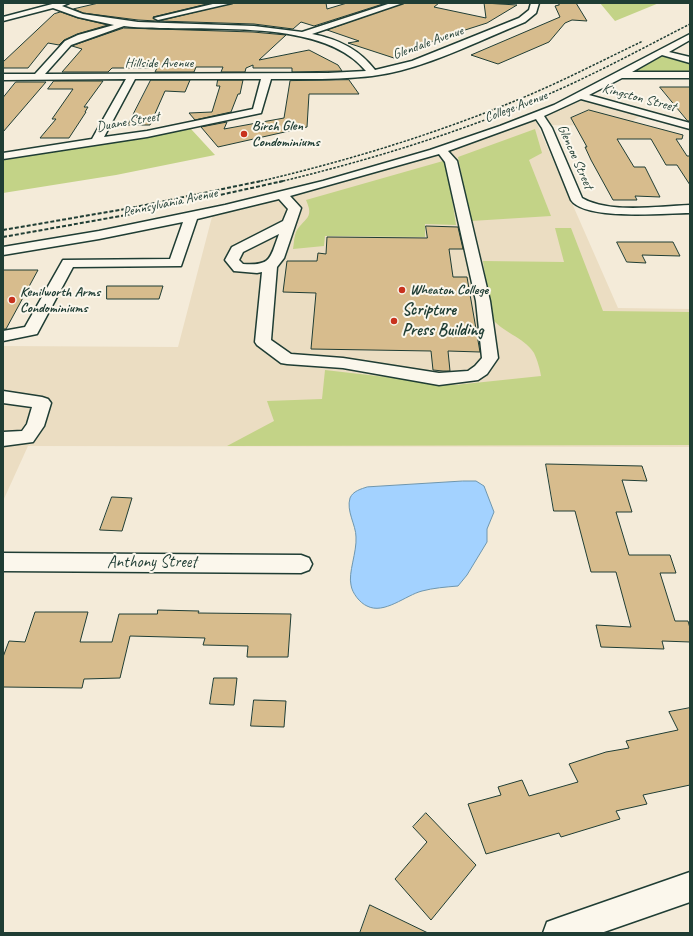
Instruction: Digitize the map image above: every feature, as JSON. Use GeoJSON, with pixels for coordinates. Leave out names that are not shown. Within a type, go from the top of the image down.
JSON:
{"type":"FeatureCollection","features":[{"type":"Feature","properties":{"kind":"street"},"geometry":{"type":"LineString","coordinates":[[30,12],[34,3]]}},
{"type":"Feature","properties":{"kind":"street"},"geometry":{"type":"LineString","coordinates":[[3,19],[66,3]]}},
{"type":"Feature","properties":{"kind":"street"},"geometry":{"type":"LineString","coordinates":[[37,77],[64,46],[74,40],[130,23],[228,3]]}},
{"type":"Feature","properties":{"kind":"street"},"geometry":{"type":"LineString","coordinates":[[303,34],[399,3]]}},
{"type":"Feature","properties":{"kind":"street","name":"Glendale Avenue"},"geometry":{"type":"LineString","coordinates":[[315,76],[373,73],[415,63],[514,24],[530,14],[535,8],[535,3]]}},
{"type":"Feature","properties":{"kind":"street"},"geometry":{"type":"LineString","coordinates":[[54,6],[83,16],[130,23],[249,28],[303,34],[335,43],[349,50],[373,73]]}},
{"type":"Feature","properties":{"kind":"street","name":"College Avenue"},"geometry":{"type":"LineString","coordinates":[[342,180],[442,151],[538,115],[580,96],[690,37]]}},
{"type":"Feature","properties":{"kind":"street"},"geometry":{"type":"LineString","coordinates":[[660,52],[690,60]]}},
{"type":"Feature","properties":{"kind":"street"},"geometry":{"type":"LineString","coordinates":[[619,75],[690,75]]}},
{"type":"Feature","properties":{"kind":"street","name":"Duane Street"},"geometry":{"type":"LineString","coordinates":[[3,156],[95,143],[258,111],[267,76]]}},
{"type":"Feature","properties":{"kind":"street","name":"Hillside Avenue"},"geometry":{"type":"LineString","coordinates":[[3,77],[315,76]]}},
{"type":"Feature","properties":{"kind":"street"},"geometry":{"type":"LineString","coordinates":[[95,143],[132,77]]}},
{"type":"Feature","properties":{"kind":"street","name":"Kingston Street"},"geometry":{"type":"LineString","coordinates":[[580,96],[690,126]]}},
{"type":"Feature","properties":{"kind":"street","name":"Glencoe Street"},"geometry":{"type":"LineString","coordinates":[[538,115],[546,128],[577,200],[588,207],[602,209],[690,209]]}},
{"type":"Feature","properties":{"kind":"street"},"geometry":{"type":"LineString","coordinates":[[282,195],[295,208],[279,253],[270,266],[262,342],[287,359],[343,363],[439,379],[472,376],[482,370],[490,358],[483,301],[451,161],[442,151]]}},
{"type":"Feature","properties":{"kind":"street","name":"Pennsylvania Avenue"},"geometry":{"type":"LineString","coordinates":[[3,251],[191,216],[342,180]]}},
{"type":"Feature","properties":{"kind":"street"},"geometry":{"type":"LineString","coordinates":[[68,263],[176,263],[191,216]]}},
{"type":"Feature","properties":{"kind":"street"},"geometry":{"type":"LineString","coordinates":[[270,266],[257,269],[239,268],[232,260],[237,250],[289,224]]}},
{"type":"Feature","properties":{"kind":"street"},"geometry":{"type":"LineString","coordinates":[[3,336],[31,331],[68,263],[79,238]]}},
{"type":"Feature","properties":{"kind":"street"},"geometry":{"type":"LineString","coordinates":[[248,244],[260,244],[279,253]]}},
{"type":"Feature","properties":{"kind":"street"},"geometry":{"type":"LineString","coordinates":[[3,397],[42,403],[35,426],[27,437],[3,439]]}},
{"type":"Feature","properties":{"kind":"street","name":"Anthony Street"},"geometry":{"type":"LineString","coordinates":[[3,562],[301,564]]}},
{"type":"Feature","properties":{"kind":"street"},"geometry":{"type":"LineString","coordinates":[[558,933],[690,887]]}},
{"type":"Feature","properties":{"kind":"shaded area"},"geometry":{"type":"Polygon","coordinates":[[[581,97],[643,114],[625,126],[547,125],[541,115],[581,97]]]}},
{"type":"Feature","properties":{"kind":"shaded area","name":"Wheaton College"},"geometry":{"type":"Polygon","coordinates":[[[535,119],[618,308],[690,309],[690,447],[28,446],[3,501],[3,346],[178,347],[213,213],[324,188],[446,151],[535,119]]]}},
{"type":"Feature","properties":{"kind":"green space"},"geometry":{"type":"Polygon","coordinates":[[[600,3],[659,3],[615,21],[600,3]]]}},
{"type":"Feature","properties":{"kind":"green space"},"geometry":{"type":"Polygon","coordinates":[[[660,54],[690,62],[690,74],[623,74],[660,54]]]}},
{"type":"Feature","properties":{"kind":"green space"},"geometry":{"type":"Polygon","coordinates":[[[191,129],[215,155],[116,175],[3,193],[3,159],[191,129]]]}},
{"type":"Feature","properties":{"kind":"green space"},"geometry":{"type":"Polygon","coordinates":[[[535,129],[542,153],[529,160],[551,216],[471,221],[458,157],[535,129]]]}},
{"type":"Feature","properties":{"kind":"green space"},"geometry":{"type":"Polygon","coordinates":[[[443,161],[447,165],[456,225],[425,224],[425,237],[325,236],[324,246],[293,249],[296,232],[309,214],[306,200],[443,161]]]}},
{"type":"Feature","properties":{"kind":"green space"},"geometry":{"type":"Polygon","coordinates":[[[555,228],[571,228],[603,311],[690,312],[690,445],[227,446],[274,421],[267,401],[322,399],[325,370],[455,385],[541,376],[536,358],[530,347],[501,327],[491,317],[483,261],[564,262],[555,228]]]}},
{"type":"Feature","properties":{"kind":"water"},"geometry":{"type":"Polygon","coordinates":[[[476,481],[484,486],[494,512],[487,529],[487,542],[467,575],[458,586],[422,591],[381,608],[374,608],[362,603],[353,591],[350,580],[356,543],[356,532],[349,508],[351,496],[357,491],[367,487],[476,481]]]}},
{"type":"Feature","properties":{"kind":"building"},"geometry":{"type":"Polygon","coordinates":[[[99,3],[211,3],[153,17],[157,21],[83,13],[74,9],[99,3]]]}},
{"type":"Feature","properties":{"kind":"building"},"geometry":{"type":"Polygon","coordinates":[[[233,3],[326,3],[327,9],[347,3],[386,3],[314,26],[301,22],[293,29],[254,24],[159,21],[233,3]]]}},
{"type":"Feature","properties":{"kind":"building"},"geometry":{"type":"Polygon","coordinates":[[[404,3],[439,3],[434,7],[486,18],[484,3],[517,5],[487,23],[437,39],[397,59],[348,43],[359,41],[327,30],[404,3]]]}},
{"type":"Feature","properties":{"kind":"building"},"geometry":{"type":"Polygon","coordinates":[[[558,3],[576,3],[587,21],[572,20],[565,23],[549,42],[498,64],[471,55],[560,17],[555,6],[559,5],[558,3]]]}},
{"type":"Feature","properties":{"kind":"building"},"geometry":{"type":"Polygon","coordinates":[[[61,12],[78,18],[108,25],[77,34],[64,40],[59,45],[48,43],[28,68],[3,68],[3,62],[54,14],[61,12]]]}},
{"type":"Feature","properties":{"kind":"building"},"geometry":{"type":"Polygon","coordinates":[[[124,28],[253,32],[286,35],[259,60],[309,50],[338,65],[342,71],[292,72],[292,68],[253,68],[253,65],[246,68],[245,72],[221,72],[223,67],[196,67],[194,72],[155,72],[157,68],[112,68],[108,72],[62,72],[82,49],[72,46],[124,28]]]}},
{"type":"Feature","properties":{"kind":"building"},"geometry":{"type":"Polygon","coordinates":[[[151,80],[190,80],[185,92],[165,91],[150,125],[128,125],[151,80]]]}},
{"type":"Feature","properties":{"kind":"building"},"geometry":{"type":"Polygon","coordinates":[[[218,80],[243,80],[240,94],[238,94],[231,112],[195,120],[189,113],[212,112],[220,86],[217,86],[218,80]]]}},
{"type":"Feature","properties":{"kind":"building"},"geometry":{"type":"Polygon","coordinates":[[[349,80],[359,94],[309,94],[307,127],[218,147],[201,127],[227,122],[224,129],[284,118],[290,81],[349,80]]]}},
{"type":"Feature","properties":{"kind":"building"},"geometry":{"type":"Polygon","coordinates":[[[54,81],[103,81],[84,107],[88,107],[69,138],[40,138],[56,119],[52,119],[73,89],[48,89],[54,81]]]}},
{"type":"Feature","properties":{"kind":"building"},"geometry":{"type":"Polygon","coordinates":[[[16,82],[46,82],[3,132],[3,98],[16,82]]]}},
{"type":"Feature","properties":{"kind":"building"},"geometry":{"type":"Polygon","coordinates":[[[660,87],[690,87],[690,121],[688,121],[660,87]]]}},
{"type":"Feature","properties":{"kind":"building"},"geometry":{"type":"Polygon","coordinates":[[[589,110],[683,135],[682,139],[676,139],[687,156],[690,156],[690,185],[677,165],[666,165],[651,139],[617,139],[634,167],[645,167],[660,197],[635,196],[637,200],[613,200],[591,160],[585,147],[587,147],[571,118],[589,110]]]}},
{"type":"Feature","properties":{"kind":"building","name":"Scripture Press Building"},"geometry":{"type":"Polygon","coordinates":[[[426,226],[458,227],[463,249],[449,249],[453,277],[467,277],[480,352],[448,351],[450,371],[443,371],[433,370],[431,351],[311,349],[316,293],[283,292],[287,261],[317,261],[318,253],[326,254],[327,237],[427,238],[426,226]]]}},
{"type":"Feature","properties":{"kind":"building"},"geometry":{"type":"Polygon","coordinates":[[[617,242],[673,242],[680,256],[642,255],[646,263],[627,262],[617,242]]]}},
{"type":"Feature","properties":{"kind":"building","name":"Kenilworth Arms Condominiums"},"geometry":{"type":"Polygon","coordinates":[[[3,270],[38,270],[6,329],[3,329],[3,270]]]}},
{"type":"Feature","properties":{"kind":"building"},"geometry":{"type":"Polygon","coordinates":[[[107,286],[163,286],[159,299],[107,299],[107,286]]]}},
{"type":"Feature","properties":{"kind":"building"},"geometry":{"type":"Polygon","coordinates":[[[546,464],[642,466],[647,481],[622,480],[632,512],[616,512],[629,555],[670,555],[676,573],[660,573],[675,621],[688,621],[690,628],[690,642],[662,641],[664,649],[601,647],[596,625],[631,627],[616,572],[591,572],[575,511],[554,511],[546,464]]]}},
{"type":"Feature","properties":{"kind":"building"},"geometry":{"type":"Polygon","coordinates":[[[112,497],[132,498],[122,531],[100,530],[112,497]]]}},
{"type":"Feature","properties":{"kind":"building"},"geometry":{"type":"Polygon","coordinates":[[[158,610],[199,611],[198,613],[291,614],[288,657],[247,657],[248,646],[203,645],[205,638],[130,636],[120,678],[84,679],[82,688],[3,687],[3,657],[9,641],[25,642],[35,612],[88,612],[80,642],[112,642],[119,614],[157,614],[158,610]]]}},
{"type":"Feature","properties":{"kind":"building"},"geometry":{"type":"Polygon","coordinates":[[[214,678],[237,678],[234,705],[210,704],[214,678]]]}},
{"type":"Feature","properties":{"kind":"building"},"geometry":{"type":"Polygon","coordinates":[[[254,700],[286,701],[284,727],[251,726],[254,700]]]}},
{"type":"Feature","properties":{"kind":"building"},"geometry":{"type":"Polygon","coordinates":[[[690,708],[690,785],[643,795],[647,804],[616,811],[620,819],[561,837],[559,833],[486,854],[468,804],[501,795],[498,787],[522,780],[529,796],[578,782],[569,764],[606,752],[629,748],[626,741],[678,730],[669,712],[690,708]]]}},
{"type":"Feature","properties":{"kind":"building"},"geometry":{"type":"Polygon","coordinates":[[[426,813],[476,865],[431,920],[395,879],[427,842],[413,827],[426,813]]]}},
{"type":"Feature","properties":{"kind":"building"},"geometry":{"type":"Polygon","coordinates":[[[370,905],[428,933],[360,933],[370,905]]]}},
{"type":"Feature","properties":{"kind":"railway"},"geometry":{"type":"LineString","coordinates":[[282,181],[376,156],[440,136],[504,113],[613,64],[690,24]]}},
{"type":"Feature","properties":{"kind":"railway"},"geometry":{"type":"LineString","coordinates":[[257,182],[391,146],[490,111],[568,78],[643,41]]}},
{"type":"Feature","properties":{"kind":"railway"},"geometry":{"type":"LineString","coordinates":[[3,230],[131,208],[261,181]]}},
{"type":"Feature","properties":{"kind":"railway"},"geometry":{"type":"LineString","coordinates":[[3,237],[143,212],[282,181]]}},
{"type":"Feature","properties":{"kind":"place","name":"Birch Glen Condominiums"},"geometry":{"type":"Point","coordinates":[244,134]}},
{"type":"Feature","properties":{"kind":"place","name":"Wheaton College"},"geometry":{"type":"Point","coordinates":[402,290]}},
{"type":"Feature","properties":{"kind":"place","name":"Kenilworth Arms Condominiums"},"geometry":{"type":"Point","coordinates":[12,300]}},
{"type":"Feature","properties":{"kind":"place","name":"Scripture Press Building"},"geometry":{"type":"Point","coordinates":[394,321]}}]}
